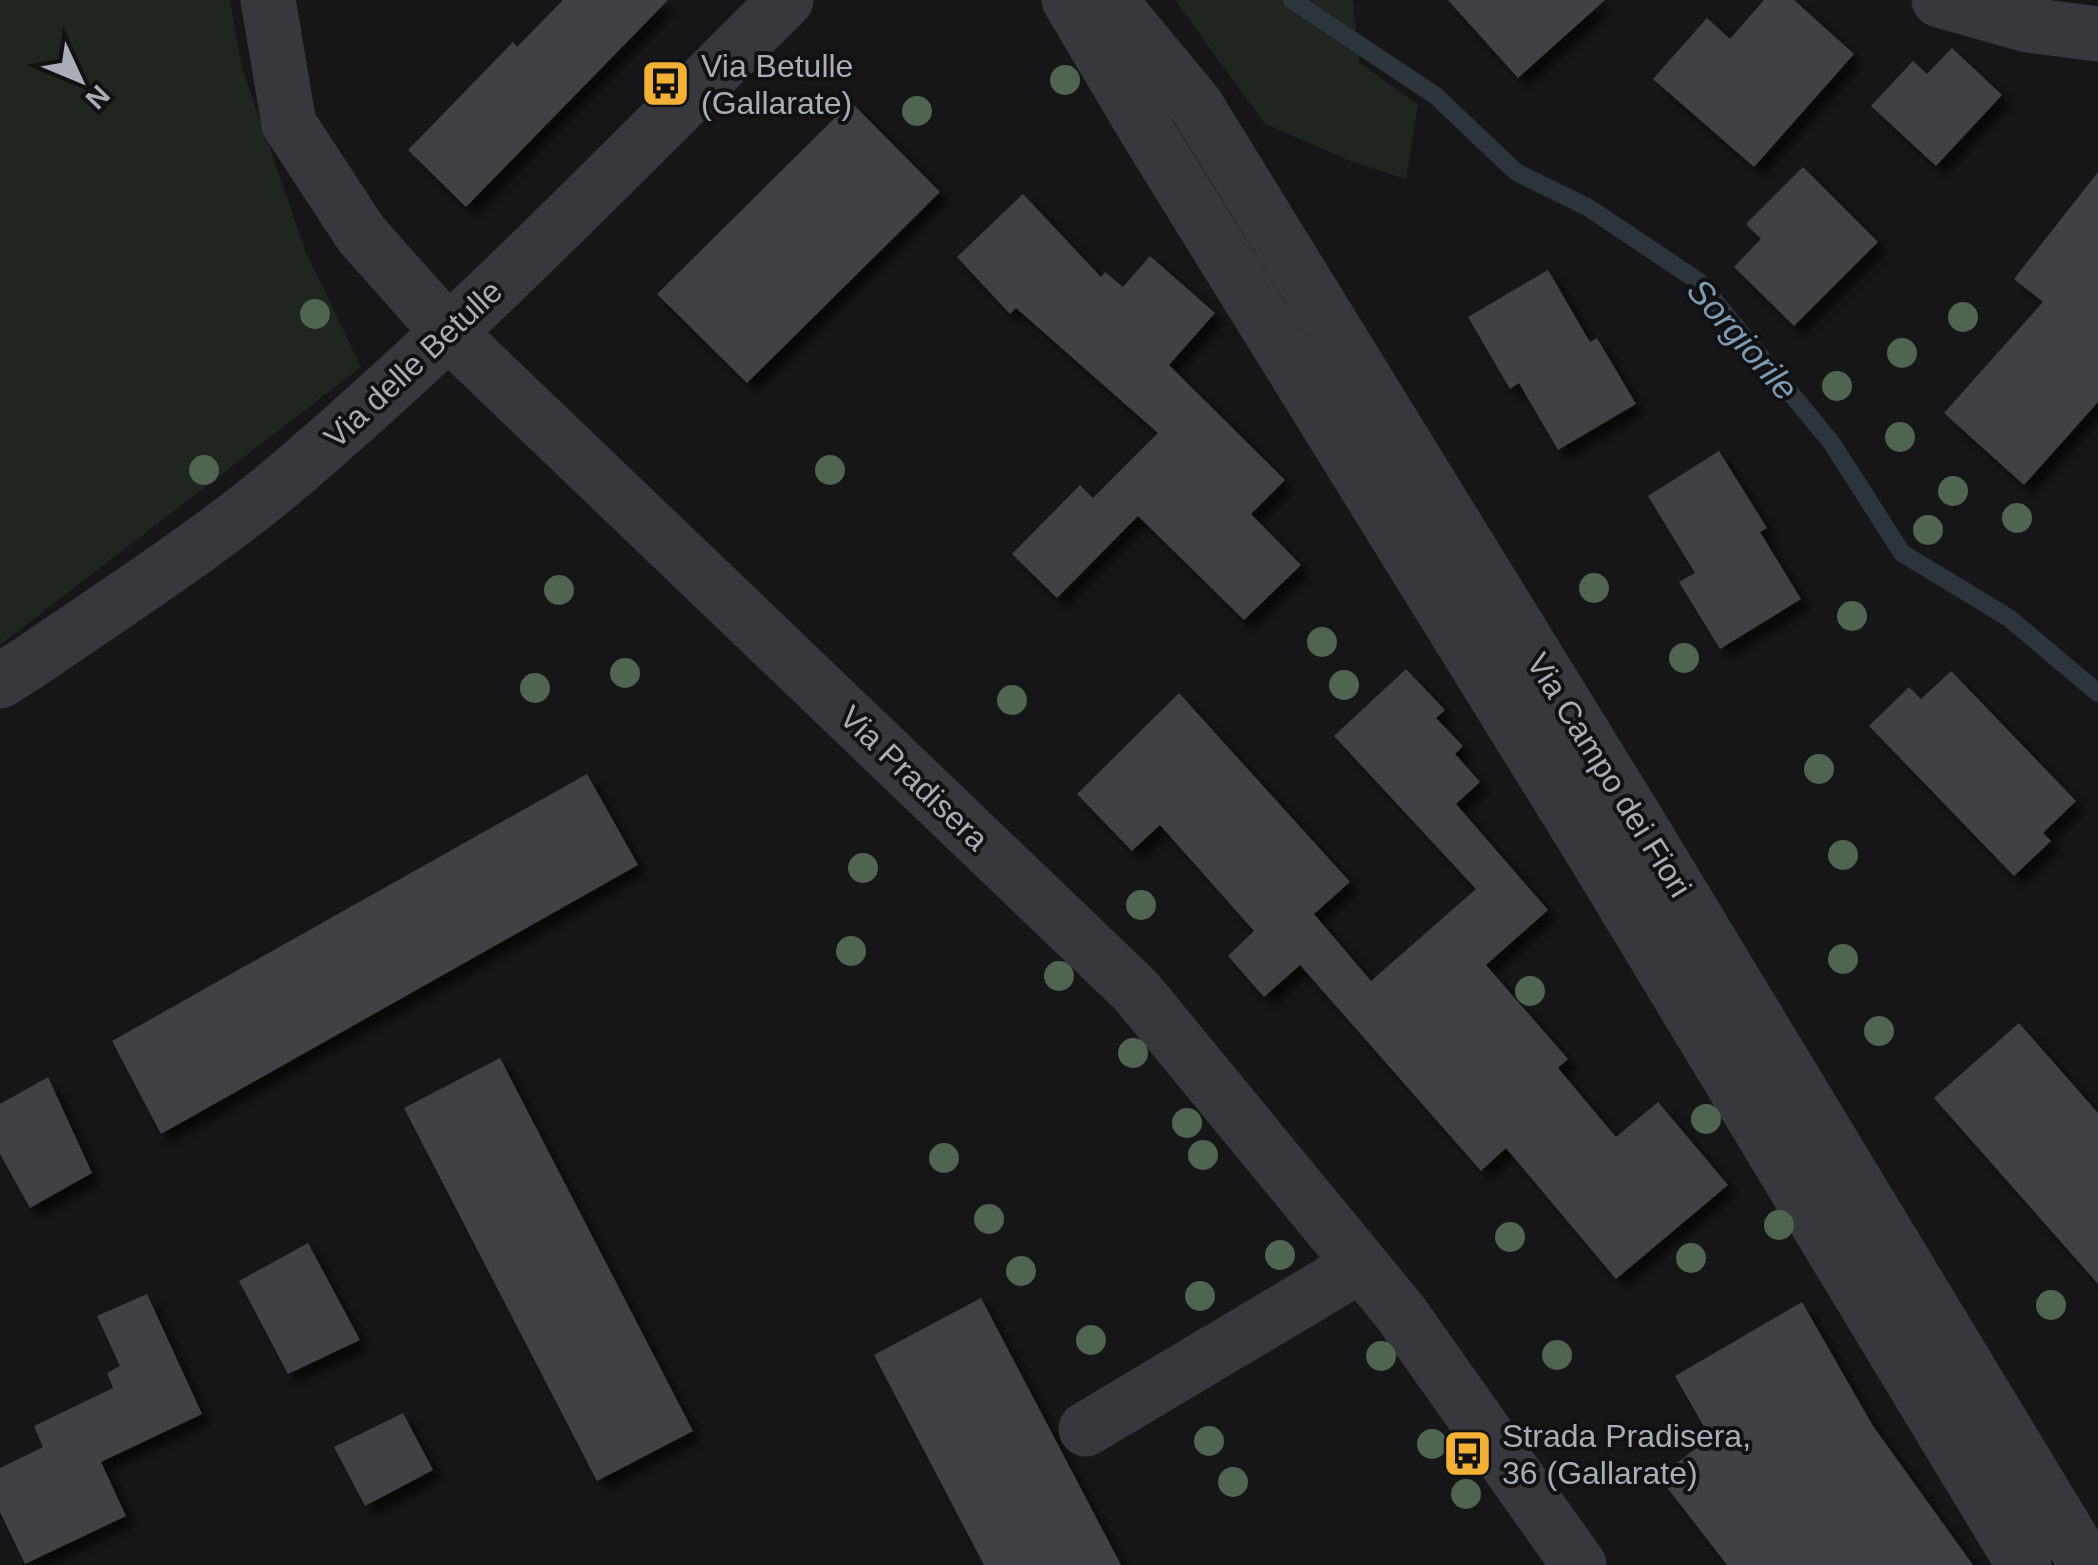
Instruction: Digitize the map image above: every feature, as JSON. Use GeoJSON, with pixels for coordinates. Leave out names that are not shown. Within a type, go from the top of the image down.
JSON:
{"type":"FeatureCollection","features":[{"type":"Feature","properties":{"kind":"street","name":"Via Pradisera"},"geometry":{"type":"LineString","coordinates":[[268,0],[290,124],[361,234],[448,334],[1136,990],[1400,1312],[1579,1565]]}},
{"type":"Feature","properties":{"kind":"street","name":"Via delle Betulle"},"geometry":{"type":"LineString","coordinates":[[0,680],[209,538],[296,471],[448,334],[786,0]]}},
{"type":"Feature","properties":{"kind":"street","name":"Via Campo dei Fiori"},"geometry":{"type":"LineString","coordinates":[[1069,0],[2024,1565]]}},
{"type":"Feature","properties":{"kind":"street","name":"Via Campo dei Fiori"},"geometry":{"type":"LineString","coordinates":[[1109,0],[1196,106],[1637,820],[2087,1565]]}},
{"type":"Feature","properties":{"kind":"street"},"geometry":{"type":"LineString","coordinates":[[1939,0],[2028,25],[2098,34]]}},
{"type":"Feature","properties":{"kind":"street"},"geometry":{"type":"LineString","coordinates":[[1086,1429],[1361,1265]]}},
{"type":"Feature","properties":{"kind":"shaded area"},"geometry":{"type":"Polygon","coordinates":[[[0,0],[230,0],[242,68],[306,252],[361,367],[0,645],[0,0]]]}},
{"type":"Feature","properties":{"kind":"shaded area"},"geometry":{"type":"Polygon","coordinates":[[[1175,0],[1353,0],[1359,62],[1418,105],[1406,179],[1350,161],[1264,123],[1175,0]]]}},
{"type":"Feature","properties":{"kind":"building"},"geometry":{"type":"Polygon","coordinates":[[[563,0],[668,0],[466,207],[408,150],[513,42],[517,47],[563,0]]]}},
{"type":"Feature","properties":{"kind":"building"},"geometry":{"type":"Polygon","coordinates":[[[1448,0],[1605,0],[1518,78],[1448,0]]]}},
{"type":"Feature","properties":{"kind":"building"},"geometry":{"type":"Polygon","coordinates":[[[1764,0],[1794,0],[1854,54],[1754,167],[1653,79],[1707,18],[1730,39],[1764,0]]]}},
{"type":"Feature","properties":{"kind":"building"},"geometry":{"type":"Polygon","coordinates":[[[1952,48],[2002,95],[1936,166],[1871,106],[1913,61],[1927,74],[1952,48]]]}},
{"type":"Feature","properties":{"kind":"building"},"geometry":{"type":"Polygon","coordinates":[[[851,102],[940,192],[747,383],[657,294],[851,102]]]}},
{"type":"Feature","properties":{"kind":"building"},"geometry":{"type":"Polygon","coordinates":[[[1803,167],[1878,242],[1794,326],[1734,267],[1761,239],[1746,224],[1803,167]]]}},
{"type":"Feature","properties":{"kind":"building"},"geometry":{"type":"Polygon","coordinates":[[[2098,172],[2098,402],[2024,485],[1944,413],[2043,302],[2014,279],[2098,172]]]}},
{"type":"Feature","properties":{"kind":"building"},"geometry":{"type":"Polygon","coordinates":[[[1023,194],[1101,277],[1105,272],[1123,287],[1150,256],[1215,313],[1169,365],[1285,480],[1251,514],[1301,565],[1244,620],[1138,516],[1057,598],[1012,554],[1080,485],[1093,498],[1158,433],[1016,308],[1010,314],[957,257],[1023,194]]]}},
{"type":"Feature","properties":{"kind":"building"},"geometry":{"type":"Polygon","coordinates":[[[1548,270],[1590,342],[1597,338],[1636,404],[1558,450],[1519,383],[1510,389],[1468,317],[1548,270]]]}},
{"type":"Feature","properties":{"kind":"building"},"geometry":{"type":"Polygon","coordinates":[[[1719,451],[1767,528],[1760,532],[1801,599],[1720,649],[1679,582],[1695,573],[1648,496],[1719,451]]]}},
{"type":"Feature","properties":{"kind":"building"},"geometry":{"type":"Polygon","coordinates":[[[1406,669],[1445,710],[1436,718],[1463,746],[1455,754],[1480,782],[1456,804],[1548,910],[1486,965],[1568,1059],[1558,1068],[1616,1137],[1658,1102],[1728,1185],[1616,1279],[1506,1148],[1481,1171],[1300,965],[1264,997],[1228,956],[1254,931],[1160,825],[1132,851],[1077,794],[1179,693],[1350,882],[1314,914],[1371,981],[1476,889],[1334,736],[1406,669]]]}},
{"type":"Feature","properties":{"kind":"building"},"geometry":{"type":"Polygon","coordinates":[[[1951,671],[2076,801],[2043,833],[2051,841],[2014,876],[1869,726],[1909,687],[1921,699],[1951,671]]]}},
{"type":"Feature","properties":{"kind":"building"},"geometry":{"type":"Polygon","coordinates":[[[587,774],[638,865],[161,1134],[112,1041],[587,774]]]}},
{"type":"Feature","properties":{"kind":"building"},"geometry":{"type":"Polygon","coordinates":[[[2019,1023],[2098,1113],[2098,1284],[1934,1098],[2019,1023]]]}},
{"type":"Feature","properties":{"kind":"building"},"geometry":{"type":"Polygon","coordinates":[[[500,1058],[693,1431],[597,1481],[404,1108],[500,1058]]]}},
{"type":"Feature","properties":{"kind":"building"},"geometry":{"type":"Polygon","coordinates":[[[48,1077],[92,1173],[30,1208],[0,1154],[0,1104],[48,1077]]]}},
{"type":"Feature","properties":{"kind":"building"},"geometry":{"type":"Polygon","coordinates":[[[308,1243],[360,1340],[288,1374],[239,1281],[308,1243]]]}},
{"type":"Feature","properties":{"kind":"building"},"geometry":{"type":"Polygon","coordinates":[[[147,1294],[202,1414],[101,1462],[126,1516],[25,1564],[0,1512],[0,1468],[43,1447],[34,1426],[113,1388],[107,1373],[120,1366],[97,1316],[147,1294]]]}},
{"type":"Feature","properties":{"kind":"building"},"geometry":{"type":"Polygon","coordinates":[[[981,1298],[1121,1565],[984,1565],[874,1355],[981,1298]]]}},
{"type":"Feature","properties":{"kind":"building"},"geometry":{"type":"Polygon","coordinates":[[[1802,1302],[1873,1426],[1973,1565],[1727,1565],[1659,1477],[1710,1437],[1675,1376],[1802,1302]]]}},
{"type":"Feature","properties":{"kind":"building"},"geometry":{"type":"Polygon","coordinates":[[[403,1413],[433,1470],[365,1506],[334,1447],[403,1413]]]}},
{"type":"Feature","properties":{"kind":"waterway","name":"Sorgiorile"},"geometry":{"type":"LineString","coordinates":[[1292,0],[1436,96],[1516,172],[1589,208],[1698,281],[1831,442],[1902,553],[2009,618],[2098,693]]}},
{"type":"Feature","properties":{"kind":"place","name":"Via Betulle (Gallarate)"},"geometry":{"type":"Point","coordinates":[666,84]}},
{"type":"Feature","properties":{"kind":"place","name":"Strada Pradisera, 36 (Gallarate)"},"geometry":{"type":"Point","coordinates":[1467,1454]}}]}
